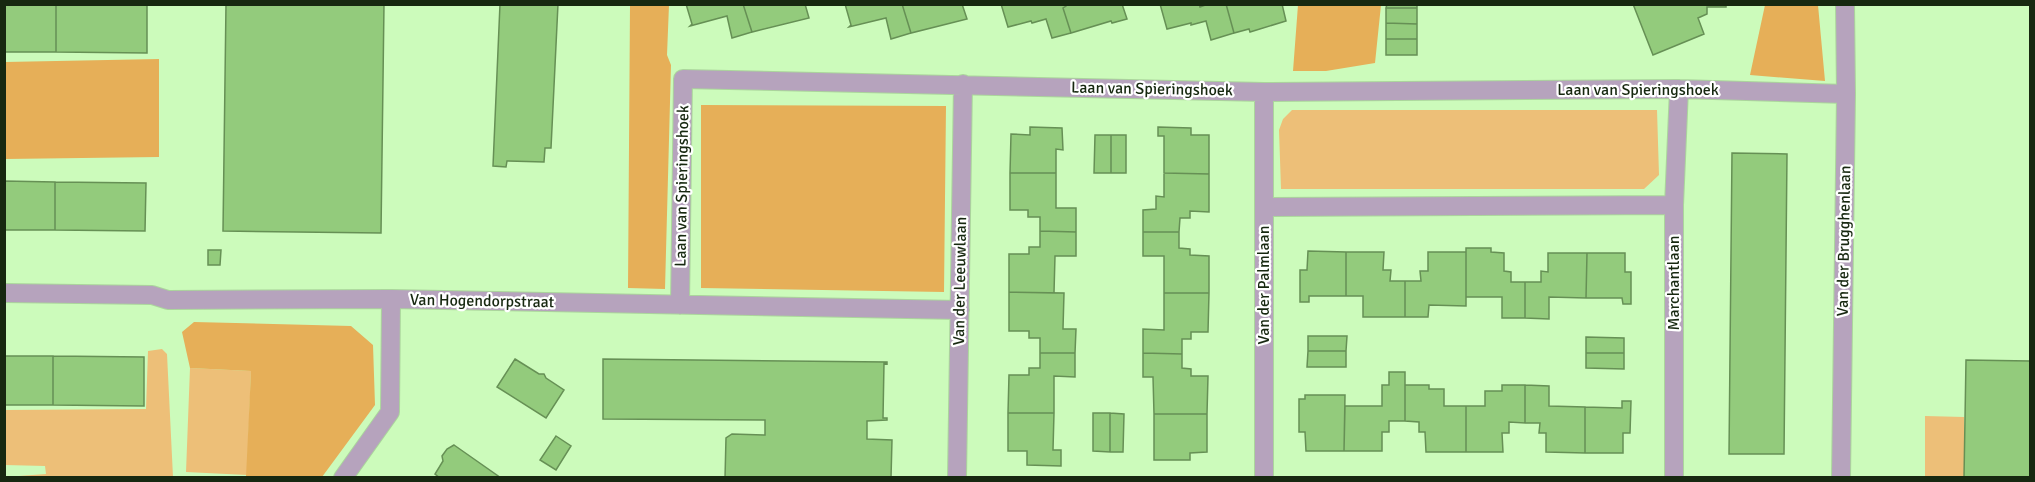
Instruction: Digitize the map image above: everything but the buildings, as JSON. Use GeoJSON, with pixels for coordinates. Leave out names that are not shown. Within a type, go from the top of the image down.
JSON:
{"type":"FeatureCollection","features":[{"type":"Feature","properties":{"kind":"street","name":"Van der Brugghenlaan"},"geometry":{"type":"LineString","coordinates":[[1841,477],[1845,4]]}},
{"type":"Feature","properties":{"kind":"street","name":"Laan van Spieringshoek"},"geometry":{"type":"LineString","coordinates":[[680,305],[683,79],[1264,92],[1679,89],[1846,94]]}},
{"type":"Feature","properties":{"kind":"street","name":"Van der Leeuwlaan"},"geometry":{"type":"LineString","coordinates":[[957,477],[963,84]]}},
{"type":"Feature","properties":{"kind":"street","name":"Marchantlaan"},"geometry":{"type":"LineString","coordinates":[[1674,477],[1674,205],[1679,89]]}},
{"type":"Feature","properties":{"kind":"street","name":"Van der Palmlaan"},"geometry":{"type":"LineString","coordinates":[[1264,92],[1264,477]]}},
{"type":"Feature","properties":{"kind":"street"},"geometry":{"type":"LineString","coordinates":[[1264,207],[1674,205]]}},
{"type":"Feature","properties":{"kind":"street","name":"Van Hogendorpstraat"},"geometry":{"type":"LineString","coordinates":[[4,293],[152,296],[168,300],[391,299],[960,310]]}},
{"type":"Feature","properties":{"kind":"street"},"geometry":{"type":"LineString","coordinates":[[343,477],[390,412],[391,299]]}},
{"type":"Feature","properties":{"kind":"shaded area"},"geometry":{"type":"Polygon","coordinates":[[[630,5],[669,5],[667,55],[671,65],[665,289],[628,288],[630,5]]]}},
{"type":"Feature","properties":{"kind":"shaded area"},"geometry":{"type":"Polygon","coordinates":[[[1298,5],[1381,5],[1375,63],[1326,71],[1293,71],[1298,5]]]}},
{"type":"Feature","properties":{"kind":"shaded area"},"geometry":{"type":"Polygon","coordinates":[[[1765,5],[1818,5],[1825,81],[1750,75],[1765,5]]]}},
{"type":"Feature","properties":{"kind":"shaded area"},"geometry":{"type":"Polygon","coordinates":[[[159,59],[159,157],[5,159],[5,62],[159,59]]]}},
{"type":"Feature","properties":{"kind":"shaded area"},"geometry":{"type":"Polygon","coordinates":[[[701,105],[946,106],[944,292],[701,288],[701,105]]]}},
{"type":"Feature","properties":{"kind":"shaded area"},"geometry":{"type":"Polygon","coordinates":[[[1292,110],[1657,110],[1659,175],[1644,189],[1281,189],[1279,130],[1283,119],[1292,110]]]}},
{"type":"Feature","properties":{"kind":"shaded area"},"geometry":{"type":"Polygon","coordinates":[[[194,322],[351,326],[373,345],[375,405],[322,477],[246,477],[251,371],[190,368],[182,332],[194,322]]]}},
{"type":"Feature","properties":{"kind":"shaded area"},"geometry":{"type":"Polygon","coordinates":[[[162,349],[167,354],[173,477],[5,477],[46,474],[45,466],[5,465],[5,410],[146,409],[148,351],[162,349]]]}},
{"type":"Feature","properties":{"kind":"shaded area"},"geometry":{"type":"Polygon","coordinates":[[[190,368],[251,371],[247,475],[186,472],[190,368]]]}},
{"type":"Feature","properties":{"kind":"shaded area"},"geometry":{"type":"Polygon","coordinates":[[[1925,416],[1964,417],[1964,477],[1925,477],[1925,416]]]}}]}
